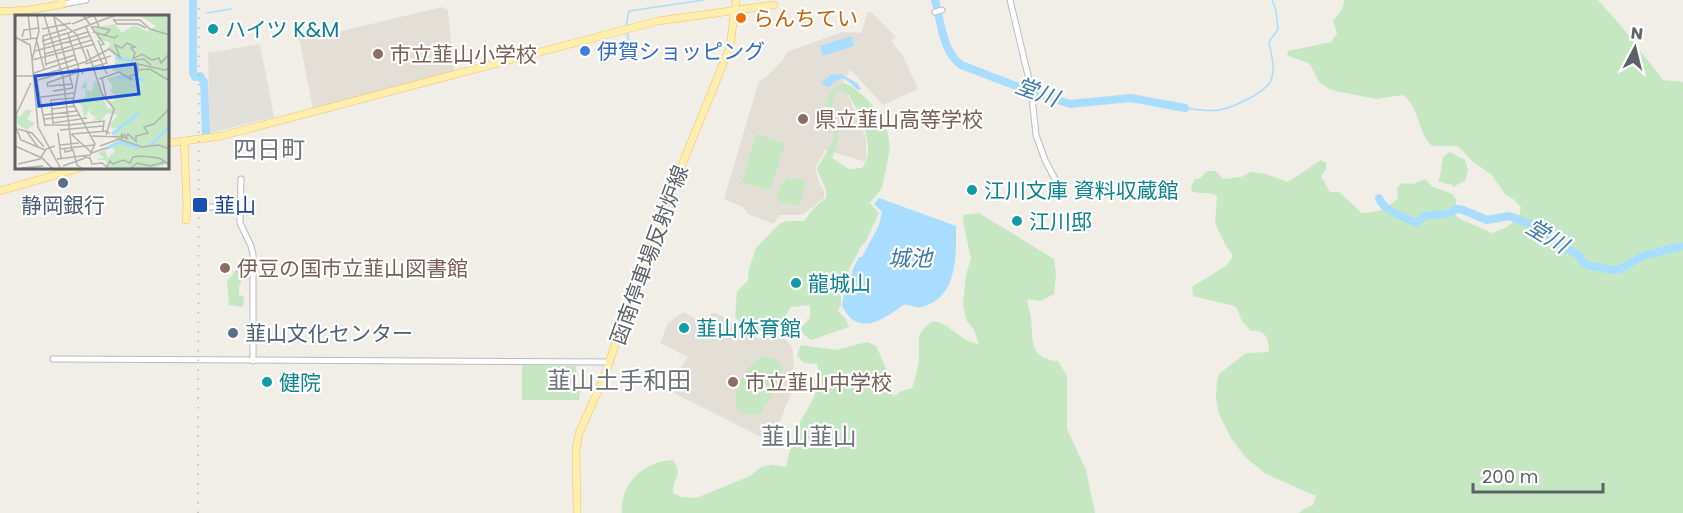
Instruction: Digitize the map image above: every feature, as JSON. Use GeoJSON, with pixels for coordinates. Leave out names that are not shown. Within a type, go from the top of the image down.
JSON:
{"type":"FeatureCollection","features":[{"type":"Feature","properties":{"kind":"main road","name":"函南停車場反射炉線"},"geometry":{"type":"LineString","coordinates":[[577,513],[577,440],[610,362],[664,209],[730,47],[736,0]]}},
{"type":"Feature","properties":{"kind":"main road"},"geometry":{"type":"LineString","coordinates":[[0,11],[18,11],[62,2]]}},
{"type":"Feature","properties":{"kind":"main road"},"geometry":{"type":"LineString","coordinates":[[170,143],[221,136],[658,21],[774,5]]}},
{"type":"Feature","properties":{"kind":"main road"},"geometry":{"type":"LineString","coordinates":[[184,141],[186,220]]}},
{"type":"Feature","properties":{"kind":"main road"},"geometry":{"type":"LineString","coordinates":[[0,191],[73,170]]}},
{"type":"Feature","properties":{"kind":"street"},"geometry":{"type":"LineString","coordinates":[[62,2],[86,0]]}},
{"type":"Feature","properties":{"kind":"street"},"geometry":{"type":"LineString","coordinates":[[1010,0],[1031,88],[1036,135],[1055,179]]}},
{"type":"Feature","properties":{"kind":"street"},"geometry":{"type":"LineString","coordinates":[[241,179],[240,223],[253,255],[253,361]]}},
{"type":"Feature","properties":{"kind":"street"},"geometry":{"type":"LineString","coordinates":[[211,207],[240,208]]}},
{"type":"Feature","properties":{"kind":"street"},"geometry":{"type":"LineString","coordinates":[[52,359],[610,362]]}},
{"type":"Feature","properties":{"kind":"shaded area","name":"市立韮山小学校"},"geometry":{"type":"Polygon","coordinates":[[[442,7],[448,11],[454,71],[313,109],[299,37],[325,35],[442,7]]]}},
{"type":"Feature","properties":{"kind":"shaded area","name":"県立韮山高等学校"},"geometry":{"type":"Polygon","coordinates":[[[868,12],[871,12],[896,37],[891,41],[903,56],[918,89],[883,105],[850,69],[843,83],[866,138],[866,162],[825,150],[815,168],[824,191],[824,198],[802,215],[779,215],[774,224],[748,214],[743,207],[724,199],[759,81],[783,60],[787,52],[842,32],[861,33],[868,12]]]}},
{"type":"Feature","properties":{"kind":"shaded area"},"geometry":{"type":"Polygon","coordinates":[[[260,44],[274,117],[210,133],[208,53],[260,44]]]}},
{"type":"Feature","properties":{"kind":"shaded area","name":"市立韮山中学校"},"geometry":{"type":"Polygon","coordinates":[[[683,312],[706,324],[712,313],[716,313],[760,339],[782,336],[791,345],[794,387],[771,442],[666,389],[688,357],[660,343],[668,323],[683,312]]]}},
{"type":"Feature","properties":{"kind":"green space"},"geometry":{"type":"Polygon","coordinates":[[[1344,0],[1598,0],[1663,80],[1683,82],[1683,513],[1299,513],[1313,505],[1316,496],[1266,474],[1245,457],[1231,438],[1219,414],[1216,398],[1220,373],[1246,353],[1269,352],[1268,343],[1266,336],[1260,332],[1251,331],[1242,321],[1234,306],[1193,296],[1192,287],[1227,265],[1233,256],[1215,223],[1217,196],[1192,191],[1191,187],[1195,179],[1199,179],[1207,171],[1216,171],[1223,179],[1241,177],[1251,172],[1266,174],[1288,182],[1321,160],[1326,163],[1326,169],[1321,176],[1330,192],[1339,192],[1362,213],[1386,208],[1398,198],[1397,187],[1403,183],[1413,184],[1425,179],[1433,187],[1452,194],[1456,199],[1458,218],[1492,233],[1507,227],[1519,217],[1521,207],[1505,194],[1492,175],[1472,161],[1458,146],[1432,146],[1424,134],[1413,106],[1403,95],[1376,99],[1331,90],[1319,82],[1310,64],[1287,55],[1288,51],[1331,42],[1337,34],[1333,21],[1343,8],[1344,0]]]}},
{"type":"Feature","properties":{"kind":"green space"},"geometry":{"type":"Polygon","coordinates":[[[844,83],[867,99],[881,116],[888,134],[890,148],[882,188],[870,203],[879,213],[865,243],[849,269],[846,283],[841,291],[841,305],[838,311],[846,319],[849,327],[811,340],[799,330],[810,318],[810,305],[791,307],[779,325],[756,332],[742,325],[735,317],[737,292],[748,280],[749,268],[756,248],[779,224],[787,221],[804,221],[826,198],[826,190],[817,169],[833,139],[834,132],[825,113],[825,107],[835,86],[844,83]],[[838,90],[832,107],[838,134],[832,158],[849,169],[862,168],[868,151],[868,141],[852,101],[843,90],[838,90]]]}},
{"type":"Feature","properties":{"kind":"green space"},"geometry":{"type":"Polygon","coordinates":[[[756,134],[785,143],[770,190],[742,182],[756,134]]]}},
{"type":"Feature","properties":{"kind":"green space"},"geometry":{"type":"Polygon","coordinates":[[[1450,152],[1465,160],[1468,170],[1465,181],[1453,187],[1451,184],[1438,181],[1443,157],[1450,152]]]}},
{"type":"Feature","properties":{"kind":"green space"},"geometry":{"type":"Polygon","coordinates":[[[789,178],[806,180],[800,206],[778,202],[779,187],[789,178]]]}},
{"type":"Feature","properties":{"kind":"green space"},"geometry":{"type":"Polygon","coordinates":[[[979,213],[1054,259],[1056,274],[1054,294],[1041,301],[1027,299],[1033,341],[1037,352],[1042,357],[1058,361],[1067,376],[1067,429],[1086,470],[1095,513],[622,513],[622,502],[630,483],[644,469],[662,461],[673,460],[678,470],[673,493],[681,497],[696,498],[750,476],[761,467],[773,465],[786,467],[795,435],[819,381],[817,364],[804,363],[797,355],[801,345],[836,350],[867,342],[876,346],[886,368],[893,397],[901,391],[912,388],[919,363],[920,333],[933,321],[979,344],[974,330],[966,320],[963,304],[966,275],[971,258],[963,215],[979,213]]]}},
{"type":"Feature","properties":{"kind":"green space"},"geometry":{"type":"Polygon","coordinates":[[[237,269],[240,274],[246,271],[249,273],[249,279],[242,280],[239,287],[239,295],[244,296],[243,307],[229,305],[227,281],[237,269]]]}},
{"type":"Feature","properties":{"kind":"green space"},"geometry":{"type":"Polygon","coordinates":[[[761,357],[771,358],[781,365],[780,376],[762,410],[756,415],[748,415],[740,411],[736,405],[738,386],[749,368],[761,357]]]}},
{"type":"Feature","properties":{"kind":"green space"},"geometry":{"type":"Polygon","coordinates":[[[522,365],[576,366],[575,385],[577,390],[580,390],[579,400],[522,400],[522,365]]]}},
{"type":"Feature","properties":{"kind":"water"},"geometry":{"type":"Polygon","coordinates":[[[851,36],[854,46],[823,56],[820,46],[851,36]]]}},
{"type":"Feature","properties":{"kind":"water"},"geometry":{"type":"Polygon","coordinates":[[[841,74],[857,83],[861,89],[858,90],[844,78],[835,81],[829,88],[822,84],[831,75],[841,74]]]}},
{"type":"Feature","properties":{"kind":"water","name":"城池"},"geometry":{"type":"Polygon","coordinates":[[[879,198],[956,226],[955,262],[949,285],[934,302],[922,307],[903,305],[879,320],[862,323],[848,315],[842,305],[845,288],[849,287],[853,269],[879,225],[882,212],[874,204],[879,198]]]}},
{"type":"Feature","properties":{"kind":"waterway"},"geometry":{"type":"LineString","coordinates":[[193,0],[193,73],[195,77],[200,76],[204,82],[206,133]]}},
{"type":"Feature","properties":{"kind":"waterway"},"geometry":{"type":"LineString","coordinates":[[626,27],[629,11],[704,0]]}},
{"type":"Feature","properties":{"kind":"waterway","name":"堂川"},"geometry":{"type":"LineString","coordinates":[[935,0],[946,44],[961,65],[1070,104],[1131,98],[1185,108]]}},
{"type":"Feature","properties":{"kind":"waterway"},"geometry":{"type":"LineString","coordinates":[[1185,108],[1211,111],[1225,109],[1248,99],[1268,85],[1273,71],[1269,42],[1278,29],[1276,10],[1272,0]]}},
{"type":"Feature","properties":{"kind":"waterway"},"geometry":{"type":"LineString","coordinates":[[207,13],[231,9]]}},
{"type":"Feature","properties":{"kind":"waterway"},"geometry":{"type":"LineString","coordinates":[[627,32],[631,53]]}},
{"type":"Feature","properties":{"kind":"waterway","name":"堂川"},"geometry":{"type":"LineString","coordinates":[[1379,198],[1385,207],[1416,223],[1424,216],[1446,214],[1457,209],[1487,220],[1509,216],[1528,223],[1580,256],[1582,262],[1587,265],[1612,270],[1620,269],[1642,256],[1683,246]]}},
{"type":"Feature","properties":{"kind":"railway"},"geometry":{"type":"LineString","coordinates":[[198,513],[199,0]]}},
{"type":"Feature","properties":{"kind":"place","name":"らんちてい"},"geometry":{"type":"Point","coordinates":[741,18]}},
{"type":"Feature","properties":{"kind":"place","name":"ハイツ K&M"},"geometry":{"type":"Point","coordinates":[213,29]}},
{"type":"Feature","properties":{"kind":"place","name":"伊賀ショッピング"},"geometry":{"type":"Point","coordinates":[585,51]}},
{"type":"Feature","properties":{"kind":"place","name":"市立韮山小学校"},"geometry":{"type":"Point","coordinates":[378,54]}},
{"type":"Feature","properties":{"kind":"place","name":"県立韮山高等学校"},"geometry":{"type":"Point","coordinates":[803,119]}},
{"type":"Feature","properties":{"kind":"place","name":"静岡銀行"},"geometry":{"type":"Point","coordinates":[63,183]}},
{"type":"Feature","properties":{"kind":"place","name":"江川文庫 資料収蔵館"},"geometry":{"type":"Point","coordinates":[972,190]}},
{"type":"Feature","properties":{"kind":"place","name":"韮山"},"geometry":{"type":"Point","coordinates":[200,205]}},
{"type":"Feature","properties":{"kind":"place","name":"江川邸"},"geometry":{"type":"Point","coordinates":[1017,221]}},
{"type":"Feature","properties":{"kind":"place","name":"伊豆の国市立韮山図書館"},"geometry":{"type":"Point","coordinates":[225,268]}},
{"type":"Feature","properties":{"kind":"place","name":"龍城山"},"geometry":{"type":"Point","coordinates":[796,283]}},
{"type":"Feature","properties":{"kind":"place","name":"韮山体育館"},"geometry":{"type":"Point","coordinates":[684,328]}},
{"type":"Feature","properties":{"kind":"place","name":"韮山文化センター"},"geometry":{"type":"Point","coordinates":[233,333]}},
{"type":"Feature","properties":{"kind":"place","name":"健院"},"geometry":{"type":"Point","coordinates":[267,382]}},
{"type":"Feature","properties":{"kind":"place","name":"市立韮山中学校"},"geometry":{"type":"Point","coordinates":[733,382]}},
{"type":"Feature","properties":{"kind":"district","name":"四日町"},"geometry":{"type":"Point","coordinates":[269,149]}},
{"type":"Feature","properties":{"kind":"district","name":"韮山土手和田"},"geometry":{"type":"Point","coordinates":[619,380]}},
{"type":"Feature","properties":{"kind":"district","name":"韮山韮山"},"geometry":{"type":"Point","coordinates":[809,436]}}]}
